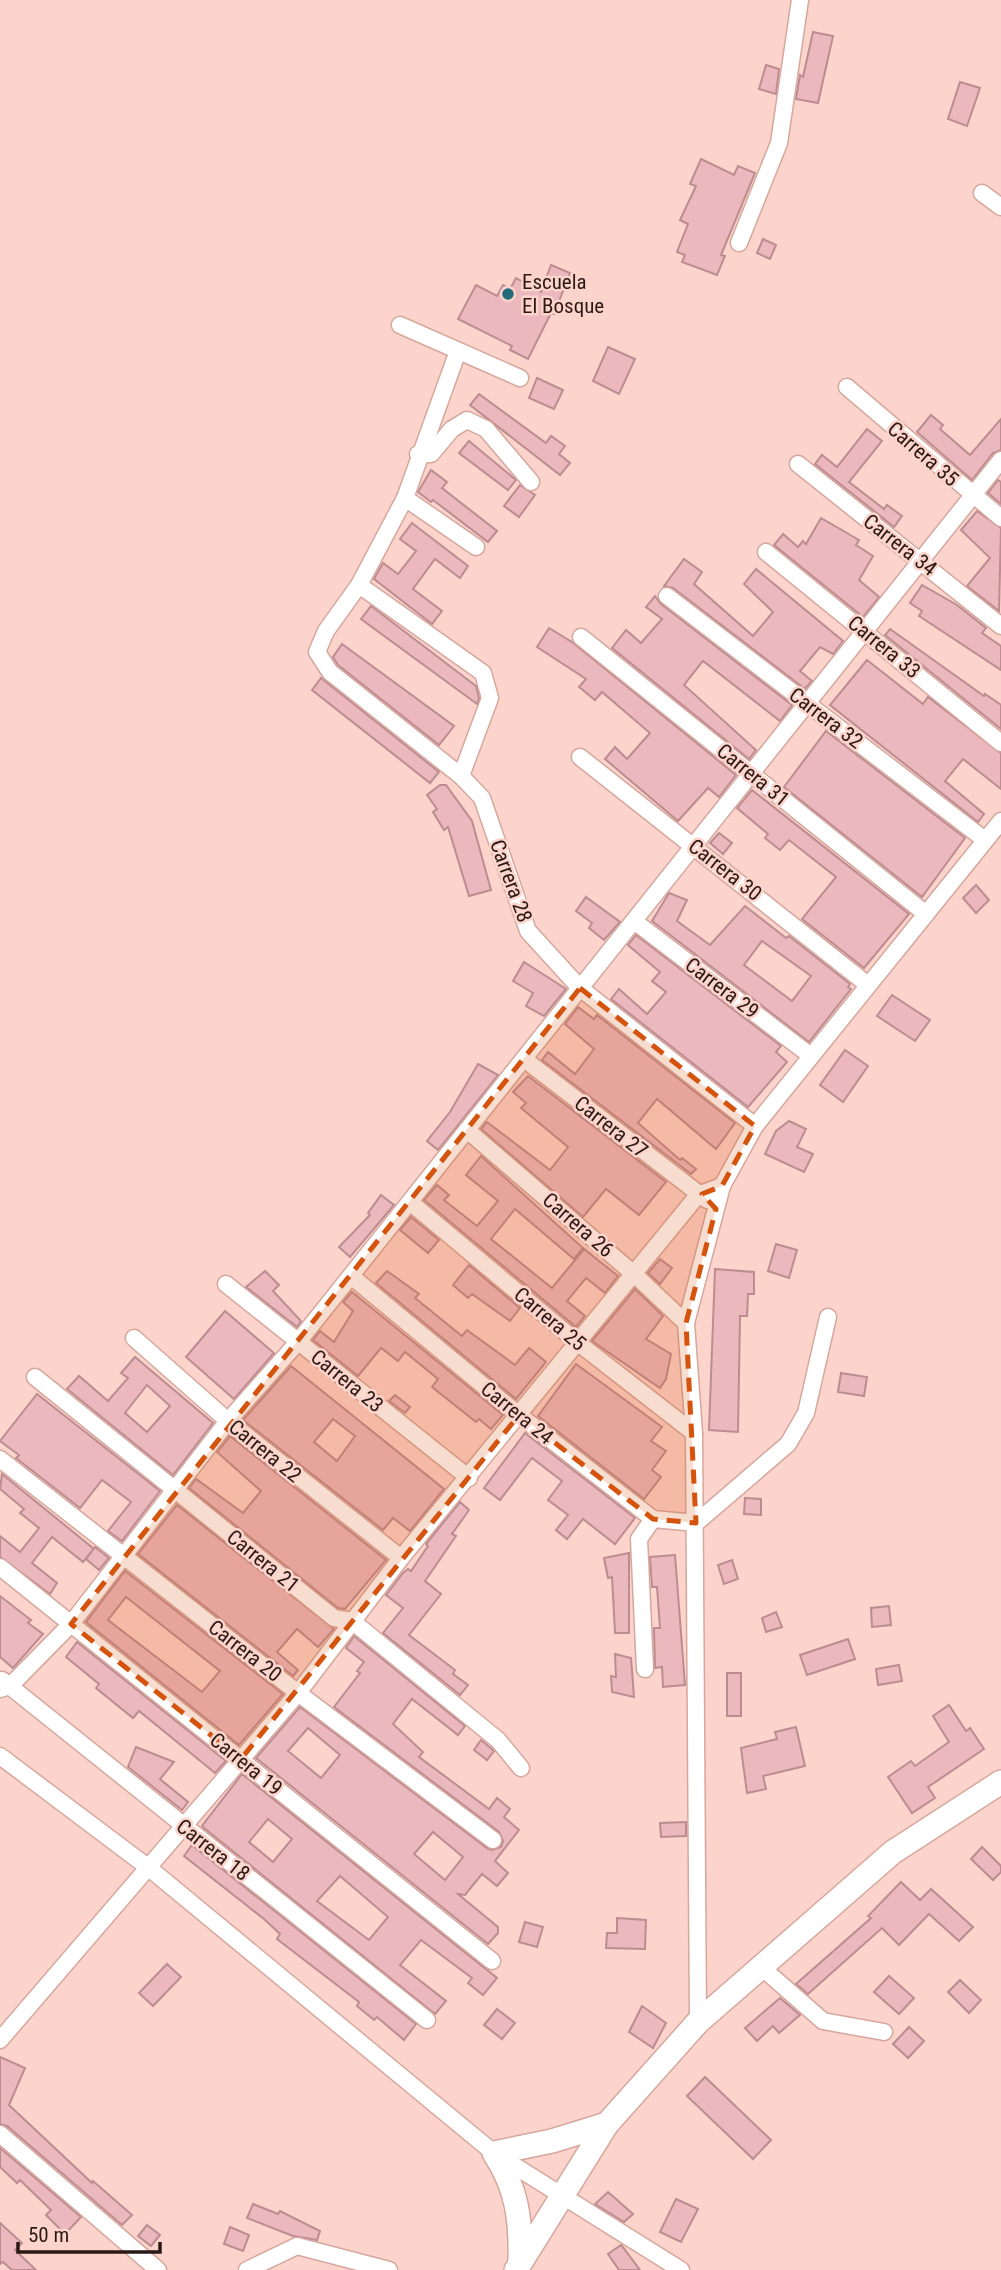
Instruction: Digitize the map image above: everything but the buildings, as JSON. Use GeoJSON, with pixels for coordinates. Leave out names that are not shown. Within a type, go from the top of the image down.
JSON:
{"type":"FeatureCollection","features":[{"type":"Feature","properties":{"kind":"main road"},"geometry":{"type":"LineString","coordinates":[[518,2266],[607,2124],[698,2022],[893,1852],[1001,1782]]}},
{"type":"Feature","properties":{"kind":"main road"},"geometry":{"type":"LineString","coordinates":[[518,2266],[518,2203],[509,2176],[494,2153],[607,2124]]}},
{"type":"Feature","properties":{"kind":"street"},"geometry":{"type":"LineString","coordinates":[[739,243],[779,143],[800,0]]}},
{"type":"Feature","properties":{"kind":"street"},"geometry":{"type":"LineString","coordinates":[[982,193],[1001,207]]}},
{"type":"Feature","properties":{"kind":"street"},"geometry":{"type":"LineString","coordinates":[[400,325],[520,378]]}},
{"type":"Feature","properties":{"kind":"street"},"geometry":{"type":"LineString","coordinates":[[458,351],[418,454],[405,498],[359,585],[483,673],[490,698],[460,776]]}},
{"type":"Feature","properties":{"kind":"street","name":"Carrera 35"},"geometry":{"type":"LineString","coordinates":[[848,387],[972,496],[1001,518]]}},
{"type":"Feature","properties":{"kind":"street"},"geometry":{"type":"LineString","coordinates":[[418,454],[431,454],[452,429],[467,421],[486,429],[531,482]]}},
{"type":"Feature","properties":{"kind":"street"},"geometry":{"type":"LineString","coordinates":[[3,1685],[71,1624],[177,1491],[228,1421],[298,1342],[1001,460]]}},
{"type":"Feature","properties":{"kind":"street","name":"Carrera 34"},"geometry":{"type":"LineString","coordinates":[[798,464],[1001,626]]}},
{"type":"Feature","properties":{"kind":"street"},"geometry":{"type":"LineString","coordinates":[[405,498],[476,547]]}},
{"type":"Feature","properties":{"kind":"street","name":"Carrera 33"},"geometry":{"type":"LineString","coordinates":[[766,552],[1001,743]]}},
{"type":"Feature","properties":{"kind":"street","name":"Carrera 28"},"geometry":{"type":"LineString","coordinates":[[359,585],[327,631],[317,652],[330,672],[460,776],[482,798],[528,930],[580,988],[755,1126]]}},
{"type":"Feature","properties":{"kind":"street","name":"Carrera 32"},"geometry":{"type":"LineString","coordinates":[[667,596],[985,840]]}},
{"type":"Feature","properties":{"kind":"street","name":"Carrera 31"},"geometry":{"type":"LineString","coordinates":[[581,637],[926,914]]}},
{"type":"Feature","properties":{"kind":"street","name":"Carrera 30"},"geometry":{"type":"LineString","coordinates":[[580,757],[868,985]]}},
{"type":"Feature","properties":{"kind":"street"},"geometry":{"type":"LineString","coordinates":[[698,2022],[696,1523],[694,1433],[686,1323],[722,1186],[755,1126],[1001,821]]}},
{"type":"Feature","properties":{"kind":"street","name":"Carrera 29"},"geometry":{"type":"LineString","coordinates":[[634,921],[811,1056]]}},
{"type":"Feature","properties":{"kind":"street","name":"Carrera 27"},"geometry":{"type":"LineString","coordinates":[[524,1059],[716,1209]]}},
{"type":"Feature","properties":{"kind":"street","name":"Carrera 26"},"geometry":{"type":"LineString","coordinates":[[467,1130],[635,1275],[686,1323]]}},
{"type":"Feature","properties":{"kind":"street"},"geometry":{"type":"LineString","coordinates":[[0,2040],[185,1828],[298,1693],[401,1559],[698,1195],[722,1186]]}},
{"type":"Feature","properties":{"kind":"street","name":"Carrera 25"},"geometry":{"type":"LineString","coordinates":[[410,1202],[577,1342],[694,1433]]}},
{"type":"Feature","properties":{"kind":"street","name":"Carrera 24"},"geometry":{"type":"LineString","coordinates":[[351,1276],[519,1415],[653,1519]]}},
{"type":"Feature","properties":{"kind":"street","name":"Carrera 23"},"geometry":{"type":"LineString","coordinates":[[226,1284],[469,1478]]}},
{"type":"Feature","properties":{"kind":"street"},"geometry":{"type":"LineString","coordinates":[[645,1669],[639,1539],[653,1519],[696,1523],[788,1444],[806,1413],[828,1317]]}},
{"type":"Feature","properties":{"kind":"street","name":"Carrera 22"},"geometry":{"type":"LineString","coordinates":[[134,1338],[228,1421],[401,1559]]}},
{"type":"Feature","properties":{"kind":"street","name":"Carrera 21"},"geometry":{"type":"LineString","coordinates":[[35,1377],[334,1618],[352,1621],[495,1737],[521,1768]]}},
{"type":"Feature","properties":{"kind":"street","name":"Carrera 20"},"geometry":{"type":"LineString","coordinates":[[0,1459],[298,1693],[493,1840]]}},
{"type":"Feature","properties":{"kind":"street","name":"Carrera 19"},"geometry":{"type":"LineString","coordinates":[[0,1567],[492,1961]]}},
{"type":"Feature","properties":{"kind":"street","name":"Carrera 18"},"geometry":{"type":"LineString","coordinates":[[3,1685],[427,2020]]}},
{"type":"Feature","properties":{"kind":"street"},"geometry":{"type":"LineString","coordinates":[[0,1756],[149,1868],[494,2153],[559,2197],[681,2270]]}},
{"type":"Feature","properties":{"kind":"street"},"geometry":{"type":"LineString","coordinates":[[760,1966],[823,2021],[884,2032]]}},
{"type":"Feature","properties":{"kind":"street"},"geometry":{"type":"LineString","coordinates":[[0,2134],[149,2267]]}},
{"type":"Feature","properties":{"kind":"street"},"geometry":{"type":"LineString","coordinates":[[247,2270],[297,2246],[363,2266],[389,2270]]}},
{"type":"Feature","properties":{"kind":"highlighted area"},"geometry":{"type":"Polygon","coordinates":[[[580,988],[755,1126],[722,1186],[702,1194],[716,1209],[686,1323],[696,1523],[653,1519],[519,1415],[241,1759],[71,1624],[580,988]]]}},
{"type":"Feature","properties":{"kind":"place","name":"Escuela El Bosque"},"geometry":{"type":"Point","coordinates":[508,294]}}]}
